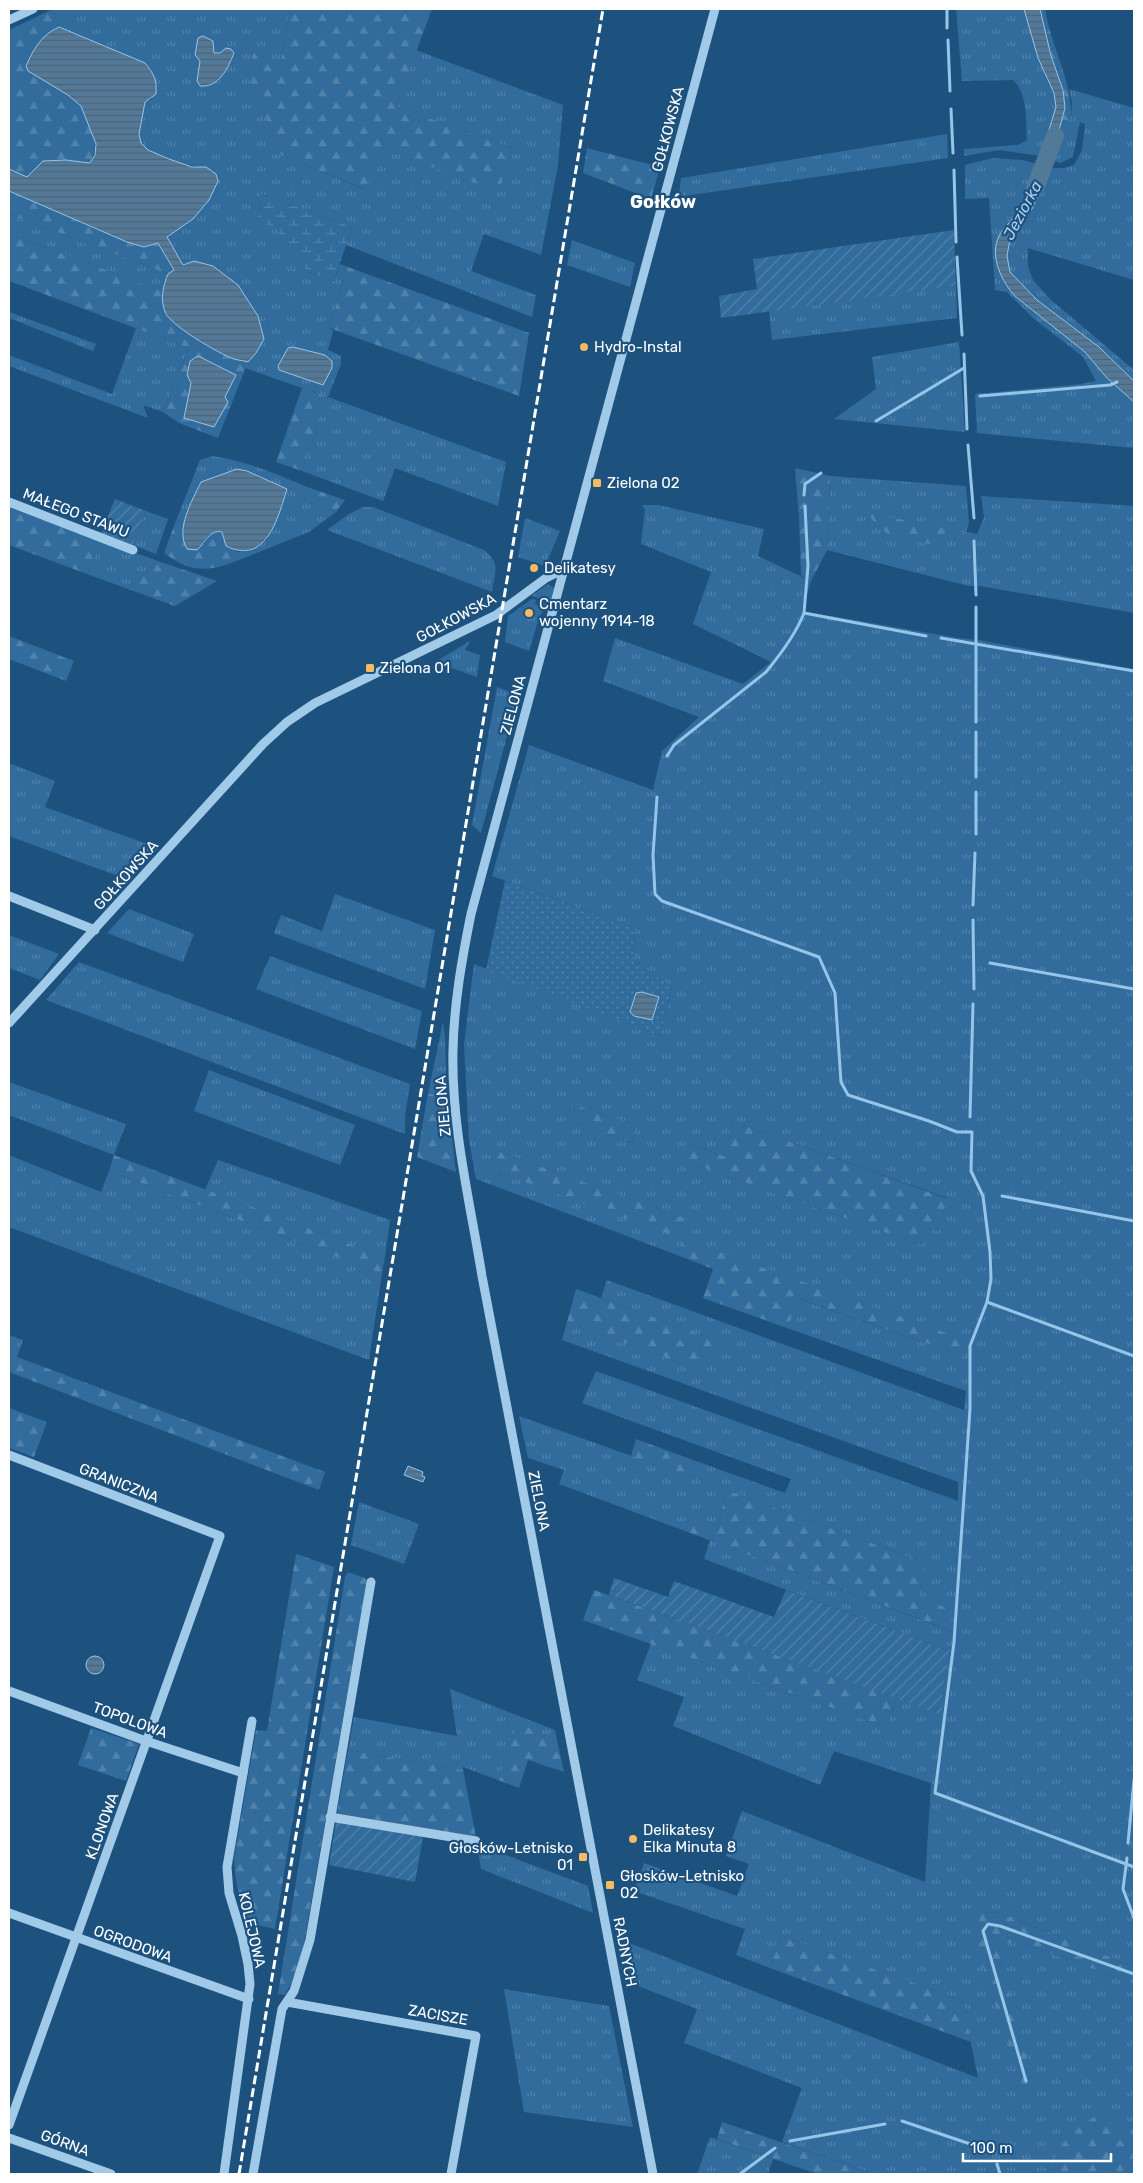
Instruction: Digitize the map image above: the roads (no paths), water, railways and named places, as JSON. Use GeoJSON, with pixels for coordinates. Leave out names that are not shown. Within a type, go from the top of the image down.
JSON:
{"type":"FeatureCollection","features":[{"type":"Feature","properties":{"kind":"street"},"geometry":{"type":"LineString","coordinates":[[9,20],[33,9]]}},
{"type":"Feature","properties":{"kind":"street","name":"GOŁKOWSKA"},"geometry":{"type":"LineString","coordinates":[[9,1023],[263,744],[287,722],[315,703],[496,615],[546,578],[564,569],[715,9]]}},
{"type":"Feature","properties":{"kind":"street","name":"MAŁEGO STAWU"},"geometry":{"type":"LineString","coordinates":[[9,502],[133,550]]}},
{"type":"Feature","properties":{"kind":"street","name":"ZIELONA"},"geometry":{"type":"LineString","coordinates":[[553,1647],[482,1276],[461,1148],[455,1100],[453,1050],[458,976],[471,914],[564,569]]}},
{"type":"Feature","properties":{"kind":"street"},"geometry":{"type":"LineString","coordinates":[[9,896],[95,930]]}},
{"type":"Feature","properties":{"kind":"street","name":"GRANICZNA"},"geometry":{"type":"LineString","coordinates":[[9,1455],[220,1536]]}},
{"type":"Feature","properties":{"kind":"street","name":"KLONOWA"},"geometry":{"type":"LineString","coordinates":[[9,2125],[220,1536]]}},
{"type":"Feature","properties":{"kind":"street"},"geometry":{"type":"LineString","coordinates":[[253,2174],[282,2009],[294,1991],[310,1940],[371,1582]]}},
{"type":"Feature","properties":{"kind":"street","name":"RADNYCH"},"geometry":{"type":"LineString","coordinates":[[553,1647],[653,2174]]}},
{"type":"Feature","properties":{"kind":"street","name":"TOPOLOWA"},"geometry":{"type":"LineString","coordinates":[[9,1691],[146,1742],[243,1773]]}},
{"type":"Feature","properties":{"kind":"street","name":"KOLEJOWA"},"geometry":{"type":"LineString","coordinates":[[224,2174],[249,1999],[248,1964],[229,1893],[227,1867],[252,1722]]}},
{"type":"Feature","properties":{"kind":"street"},"geometry":{"type":"LineString","coordinates":[[330,1817],[476,1841]]}},
{"type":"Feature","properties":{"kind":"street","name":"OGRODOWA"},"geometry":{"type":"LineString","coordinates":[[9,1913],[249,1999]]}},
{"type":"Feature","properties":{"kind":"street","name":"ZACISZE"},"geometry":{"type":"LineString","coordinates":[[287,2002],[476,2036],[451,2174]]}},
{"type":"Feature","properties":{"kind":"street","name":"GÓRNA"},"geometry":{"type":"LineString","coordinates":[[9,2138],[111,2174]]}},
{"type":"Feature","properties":{"kind":"water"},"geometry":{"type":"Polygon","coordinates":[[[1024,9],[1040,9],[1051,56],[1063,90],[1065,108],[1051,160],[1041,156],[1056,107],[1054,93],[1038,58],[1024,9]]]}},
{"type":"Feature","properties":{"kind":"water"},"geometry":{"type":"Polygon","coordinates":[[[59,27],[145,63],[154,77],[156,94],[145,102],[139,134],[141,143],[148,150],[169,159],[192,167],[206,167],[216,174],[218,181],[209,200],[193,219],[167,237],[183,265],[194,261],[213,266],[238,285],[258,316],[264,339],[248,362],[231,358],[194,337],[175,324],[165,312],[163,293],[165,283],[168,274],[174,270],[158,243],[144,247],[127,242],[9,191],[9,169],[27,177],[43,161],[66,160],[90,163],[95,155],[96,144],[81,106],[68,95],[28,71],[26,66],[43,38],[59,27]]]}},
{"type":"Feature","properties":{"kind":"water"},"geometry":{"type":"Polygon","coordinates":[[[203,36],[213,41],[214,53],[220,53],[226,48],[231,49],[234,53],[222,76],[207,86],[200,86],[197,81],[200,61],[195,55],[198,38],[203,36]]]}},
{"type":"Feature","properties":{"kind":"water"},"geometry":{"type":"Polygon","coordinates":[[[1037,164],[1050,168],[1032,209],[1015,229],[1010,239],[1007,256],[1010,272],[1037,300],[1099,347],[1134,381],[1134,402],[1107,378],[1085,352],[1016,297],[1002,277],[996,260],[996,244],[999,236],[1020,208],[1037,164]]]}},
{"type":"Feature","properties":{"kind":"water"},"geometry":{"type":"Polygon","coordinates":[[[293,347],[325,355],[332,361],[332,368],[323,385],[279,370],[278,366],[288,348],[293,347]]]}},
{"type":"Feature","properties":{"kind":"water"},"geometry":{"type":"Polygon","coordinates":[[[198,356],[236,375],[225,397],[228,402],[214,427],[184,418],[191,383],[187,375],[190,361],[198,356]]]}},
{"type":"Feature","properties":{"kind":"water"},"geometry":{"type":"Polygon","coordinates":[[[237,469],[247,471],[287,489],[279,513],[268,536],[261,544],[251,550],[240,550],[226,546],[222,532],[218,532],[211,535],[197,550],[187,549],[183,533],[184,524],[189,506],[201,482],[237,469]]]}},
{"type":"Feature","properties":{"kind":"water"},"geometry":{"type":"Polygon","coordinates":[[[642,992],[659,997],[652,1020],[634,1016],[630,1012],[636,993],[642,992]]]}},
{"type":"Feature","properties":{"kind":"water"},"geometry":{"type":"Polygon","coordinates":[[[408,1466],[423,1472],[422,1476],[425,1477],[423,1482],[404,1475],[408,1466]]]}},
{"type":"Feature","properties":{"kind":"water"},"geometry":{"type":"Polygon","coordinates":[[[95,1656],[101,1659],[104,1665],[101,1671],[95,1674],[89,1671],[86,1665],[89,1659],[95,1656]]]}},
{"type":"Feature","properties":{"kind":"waterway"},"geometry":{"type":"LineString","coordinates":[[947,9],[947,28]]}},
{"type":"Feature","properties":{"kind":"waterway"},"geometry":{"type":"LineString","coordinates":[[948,40],[950,91]]}},
{"type":"Feature","properties":{"kind":"waterway"},"geometry":{"type":"LineString","coordinates":[[951,109],[953,153]]}},
{"type":"Feature","properties":{"kind":"waterway","name":"Jeziorka"},"geometry":{"type":"LineString","coordinates":[[1035,188],[1055,136]]}},
{"type":"Feature","properties":{"kind":"waterway"},"geometry":{"type":"LineString","coordinates":[[954,170],[956,242]]}},
{"type":"Feature","properties":{"kind":"waterway"},"geometry":{"type":"LineString","coordinates":[[957,257],[962,335]]}},
{"type":"Feature","properties":{"kind":"waterway"},"geometry":{"type":"LineString","coordinates":[[964,354],[967,429]]}},
{"type":"Feature","properties":{"kind":"waterway"},"geometry":{"type":"LineString","coordinates":[[876,421],[964,368]]}},
{"type":"Feature","properties":{"kind":"waterway"},"geometry":{"type":"LineString","coordinates":[[980,396],[1110,385],[1117,382]]}},
{"type":"Feature","properties":{"kind":"waterway"},"geometry":{"type":"LineString","coordinates":[[968,445],[974,518]]}},
{"type":"Feature","properties":{"kind":"waterway"},"geometry":{"type":"LineString","coordinates":[[804,495],[805,484],[821,473]]}},
{"type":"Feature","properties":{"kind":"waterway"},"geometry":{"type":"LineString","coordinates":[[804,613],[808,566],[805,506]]}},
{"type":"Feature","properties":{"kind":"waterway"},"geometry":{"type":"LineString","coordinates":[[974,541],[976,595]]}},
{"type":"Feature","properties":{"kind":"waterway"},"geometry":{"type":"LineString","coordinates":[[976,607],[976,722]]}},
{"type":"Feature","properties":{"kind":"waterway"},"geometry":{"type":"LineString","coordinates":[[667,756],[674,745],[766,672],[792,636],[804,613],[926,636]]}},
{"type":"Feature","properties":{"kind":"waterway"},"geometry":{"type":"LineString","coordinates":[[941,638],[1134,671]]}},
{"type":"Feature","properties":{"kind":"waterway"},"geometry":{"type":"LineString","coordinates":[[976,732],[976,777]]}},
{"type":"Feature","properties":{"kind":"waterway"},"geometry":{"type":"LineString","coordinates":[[976,792],[976,834]]}},
{"type":"Feature","properties":{"kind":"waterway"},"geometry":{"type":"LineString","coordinates":[[657,797],[653,855],[655,894],[662,901],[819,957],[835,993],[841,1082],[848,1095],[957,1132],[972,1132],[971,1171],[983,1196],[990,1252],[991,1279],[987,1302],[1134,1356]]}},
{"type":"Feature","properties":{"kind":"waterway"},"geometry":{"type":"LineString","coordinates":[[973,905],[975,853]]}},
{"type":"Feature","properties":{"kind":"waterway"},"geometry":{"type":"LineString","coordinates":[[973,920],[974,989]]}},
{"type":"Feature","properties":{"kind":"waterway"},"geometry":{"type":"LineString","coordinates":[[990,963],[1134,989]]}},
{"type":"Feature","properties":{"kind":"waterway"},"geometry":{"type":"LineString","coordinates":[[970,1117],[973,1004]]}},
{"type":"Feature","properties":{"kind":"waterway"},"geometry":{"type":"LineString","coordinates":[[1002,1196],[1134,1221]]}},
{"type":"Feature","properties":{"kind":"waterway"},"geometry":{"type":"LineString","coordinates":[[987,1302],[970,1346],[970,1409],[954,1642],[935,1793],[1134,1867]]}},
{"type":"Feature","properties":{"kind":"waterway"},"geometry":{"type":"LineString","coordinates":[[1128,1843],[1134,1780]]}},
{"type":"Feature","properties":{"kind":"waterway"},"geometry":{"type":"LineString","coordinates":[[1127,1858],[1123,1889],[1134,1918]]}},
{"type":"Feature","properties":{"kind":"waterway"},"geometry":{"type":"LineString","coordinates":[[1026,2081],[983,1931],[988,1924],[1000,1926],[1134,1974]]}},
{"type":"Feature","properties":{"kind":"waterway"},"geometry":{"type":"LineString","coordinates":[[902,2121],[994,2152]]}},
{"type":"Feature","properties":{"kind":"waterway"},"geometry":{"type":"LineString","coordinates":[[790,2141],[885,2124]]}},
{"type":"Feature","properties":{"kind":"waterway"},"geometry":{"type":"LineString","coordinates":[[740,2174],[775,2148]]}},
{"type":"Feature","properties":{"kind":"waterway"},"geometry":{"type":"LineString","coordinates":[[997,2164],[1000,2174]]}},
{"type":"Feature","properties":{"kind":"railway"},"geometry":{"type":"LineString","coordinates":[[239,2174],[603,9]]}},
{"type":"Feature","properties":{"kind":"place","name":"Hydro-Instal"},"geometry":{"type":"Point","coordinates":[584,347]}},
{"type":"Feature","properties":{"kind":"place","name":"Zielona 02"},"geometry":{"type":"Point","coordinates":[597,483]}},
{"type":"Feature","properties":{"kind":"place","name":"Delikatesy"},"geometry":{"type":"Point","coordinates":[534,568]}},
{"type":"Feature","properties":{"kind":"place","name":"Cmentarz wojenny 1914-18"},"geometry":{"type":"Point","coordinates":[529,613]}},
{"type":"Feature","properties":{"kind":"place","name":"Zielona 01"},"geometry":{"type":"Point","coordinates":[370,668]}},
{"type":"Feature","properties":{"kind":"place","name":"Delikatesy Elka Minuta 8"},"geometry":{"type":"Point","coordinates":[633,1839]}},
{"type":"Feature","properties":{"kind":"place","name":"Głosków-Letnisko 01"},"geometry":{"type":"Point","coordinates":[583,1857]}},
{"type":"Feature","properties":{"kind":"place","name":"Głosków-Letnisko 02"},"geometry":{"type":"Point","coordinates":[610,1885]}},
{"type":"Feature","properties":{"kind":"district","name":"Gołków"},"geometry":{"type":"Point","coordinates":[663,202]}}]}
